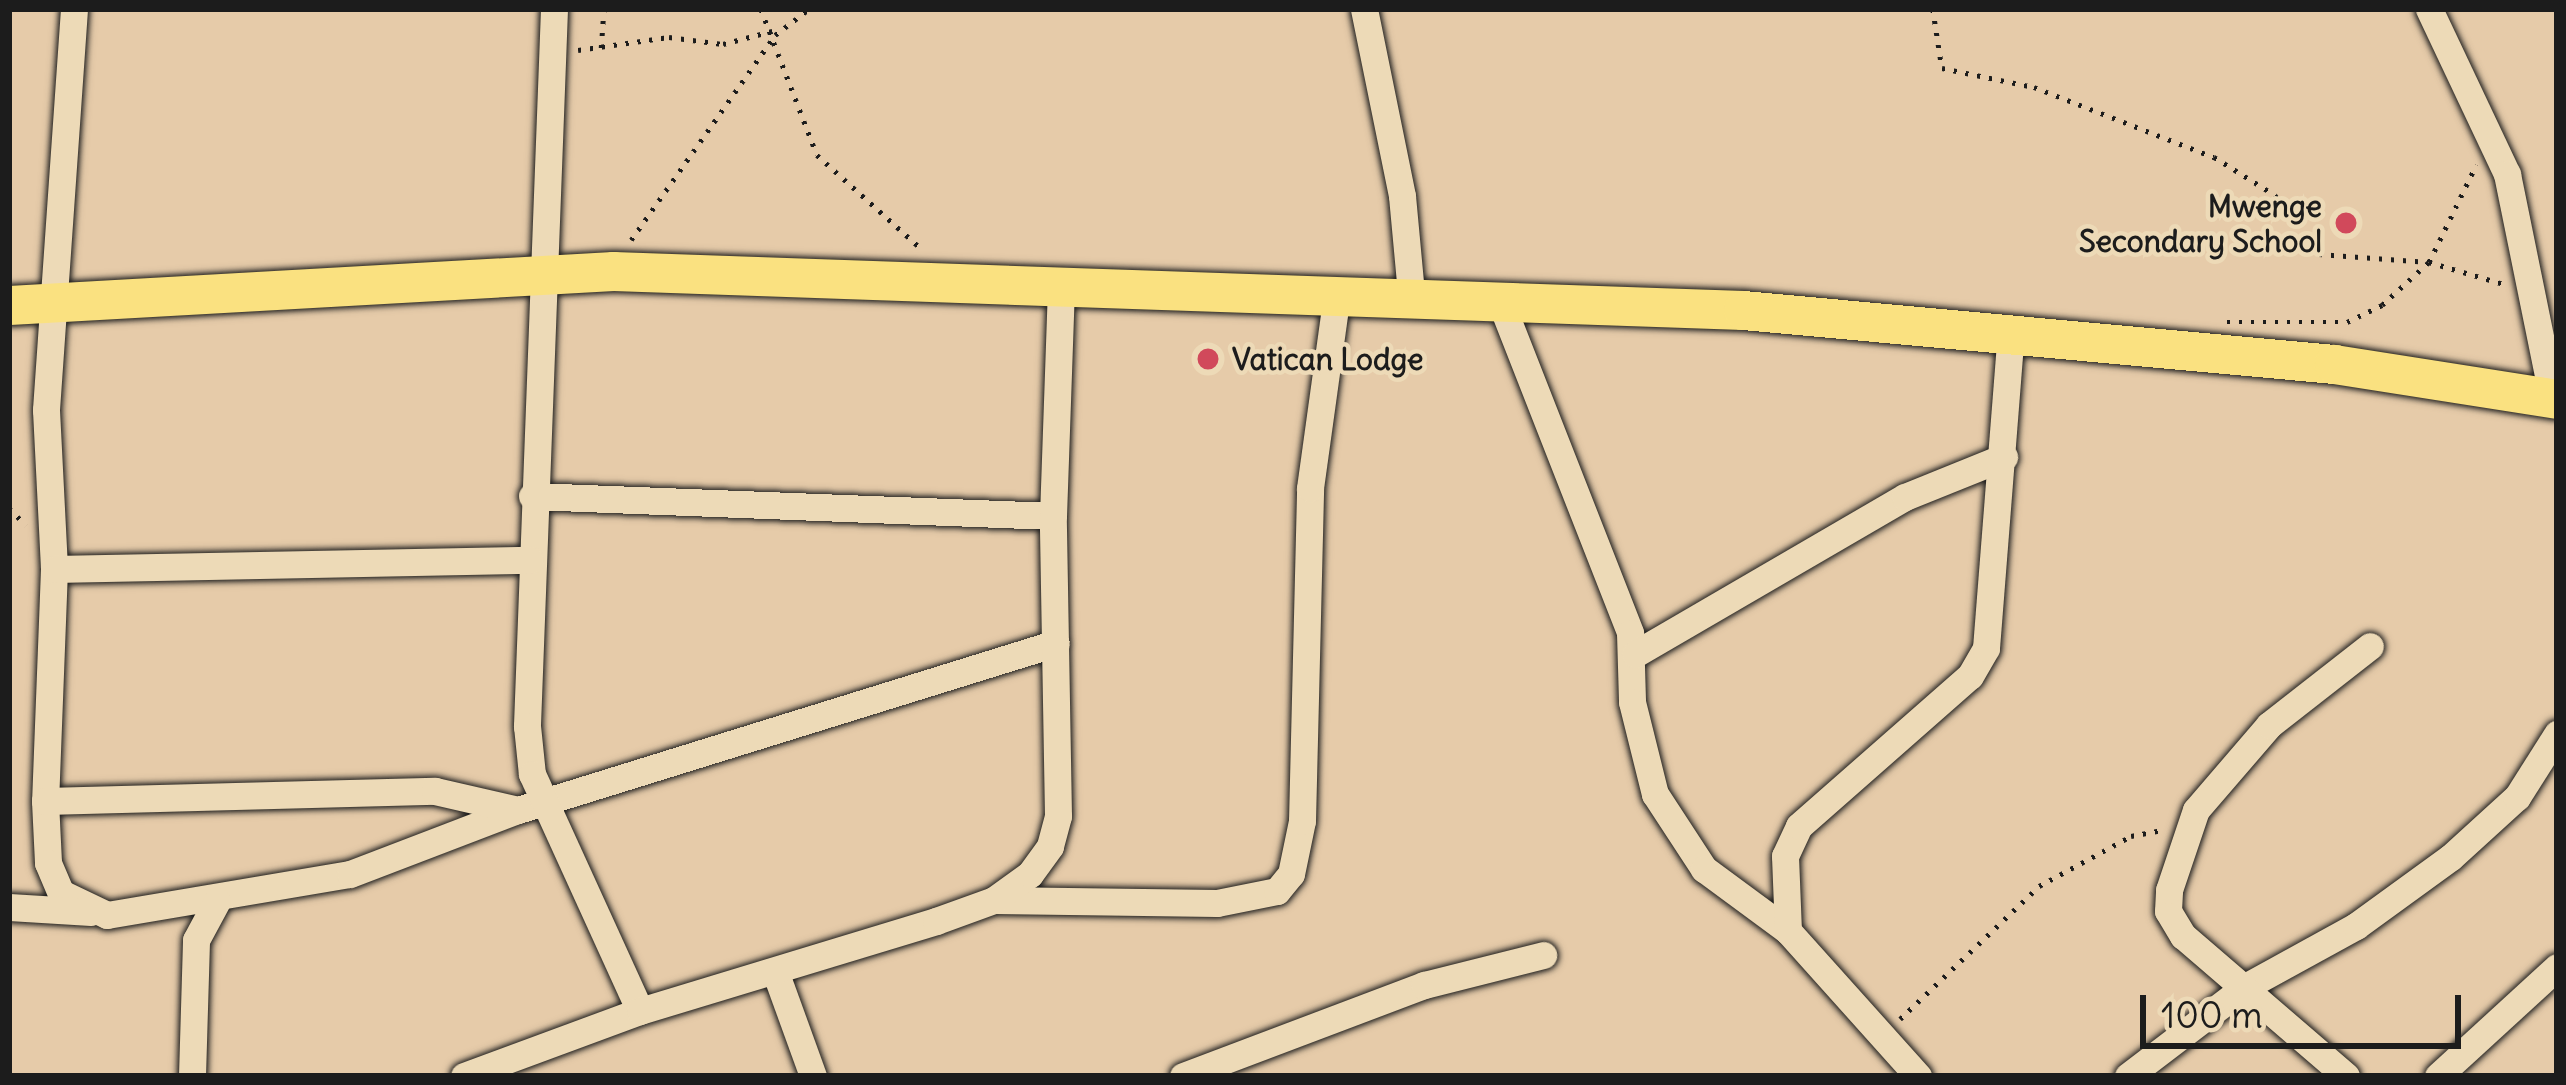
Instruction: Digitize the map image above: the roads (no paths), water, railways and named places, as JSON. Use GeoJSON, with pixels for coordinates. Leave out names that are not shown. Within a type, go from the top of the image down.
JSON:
{"type":"FeatureCollection","features":[{"type":"Feature","properties":{"kind":"highway"},"geometry":{"type":"LineString","coordinates":[[9,305],[613,271],[1060,285],[1412,304],[1743,310],[2011,330],[2441,376],[2554,383]]}},
{"type":"Feature","properties":{"kind":"street"},"geometry":{"type":"LineString","coordinates":[[74,9],[59,304],[46,410],[54,569],[46,632],[45,801],[48,862],[61,893],[91,912]]}},
{"type":"Feature","properties":{"kind":"street"},"geometry":{"type":"LineString","coordinates":[[554,9],[530,560],[527,726],[531,807],[640,1011]]}},
{"type":"Feature","properties":{"kind":"street"},"geometry":{"type":"LineString","coordinates":[[1364,9],[1402,196],[1412,304]]}},
{"type":"Feature","properties":{"kind":"street"},"geometry":{"type":"LineString","coordinates":[[2429,9],[2486,118],[2515,202],[2530,292],[2554,383]]}},
{"type":"Feature","properties":{"kind":"street"},"geometry":{"type":"LineString","coordinates":[[464,1076],[640,1011],[994,900],[1030,874],[1050,846],[1058,816],[1053,516],[1060,285]]}},
{"type":"Feature","properties":{"kind":"street"},"geometry":{"type":"LineString","coordinates":[[994,900],[1217,903],[1277,891],[1291,874],[1304,799],[1310,488],[1336,300]]}},
{"type":"Feature","properties":{"kind":"street"},"geometry":{"type":"LineString","coordinates":[[1501,303],[1635,654],[1632,702],[1655,794],[1704,869],[1788,931],[1918,1076]]}},
{"type":"Feature","properties":{"kind":"street"},"geometry":{"type":"LineString","coordinates":[[1788,931],[1785,856],[1799,826],[1970,676],[1986,648],[2011,330]]}},
{"type":"Feature","properties":{"kind":"street"},"geometry":{"type":"LineString","coordinates":[[1635,654],[1905,497],[2004,457]]}},
{"type":"Feature","properties":{"kind":"street"},"geometry":{"type":"LineString","coordinates":[[532,496],[1053,516]]}},
{"type":"Feature","properties":{"kind":"street"},"geometry":{"type":"LineString","coordinates":[[54,569],[530,560]]}},
{"type":"Feature","properties":{"kind":"street"},"geometry":{"type":"LineString","coordinates":[[9,907],[91,912],[217,901],[370,868],[531,807],[1056,643]]}},
{"type":"Feature","properties":{"kind":"street"},"geometry":{"type":"LineString","coordinates":[[2346,1076],[2174,925],[2169,876],[2183,832],[2269,725],[2370,646]]}},
{"type":"Feature","properties":{"kind":"street"},"geometry":{"type":"LineString","coordinates":[[2128,1076],[2245,987],[2356,926],[2451,857],[2517,796],[2557,734]]}},
{"type":"Feature","properties":{"kind":"street"},"geometry":{"type":"LineString","coordinates":[[45,801],[436,791],[531,807]]}},
{"type":"Feature","properties":{"kind":"street"},"geometry":{"type":"LineString","coordinates":[[193,1076],[196,940],[217,901]]}},
{"type":"Feature","properties":{"kind":"street"},"geometry":{"type":"LineString","coordinates":[[1183,1076],[1424,985],[1544,955]]}},
{"type":"Feature","properties":{"kind":"street"},"geometry":{"type":"LineString","coordinates":[[2438,1076],[2557,967]]}},
{"type":"Feature","properties":{"kind":"street"},"geometry":{"type":"LineString","coordinates":[[775,971],[813,1076]]}},
{"type":"Feature","properties":{"kind":"place","name":"Mwenge Secondary School"},"geometry":{"type":"Point","coordinates":[2346,223]}},
{"type":"Feature","properties":{"kind":"place","name":"Vatican Lodge"},"geometry":{"type":"Point","coordinates":[1208,359]}}]}
